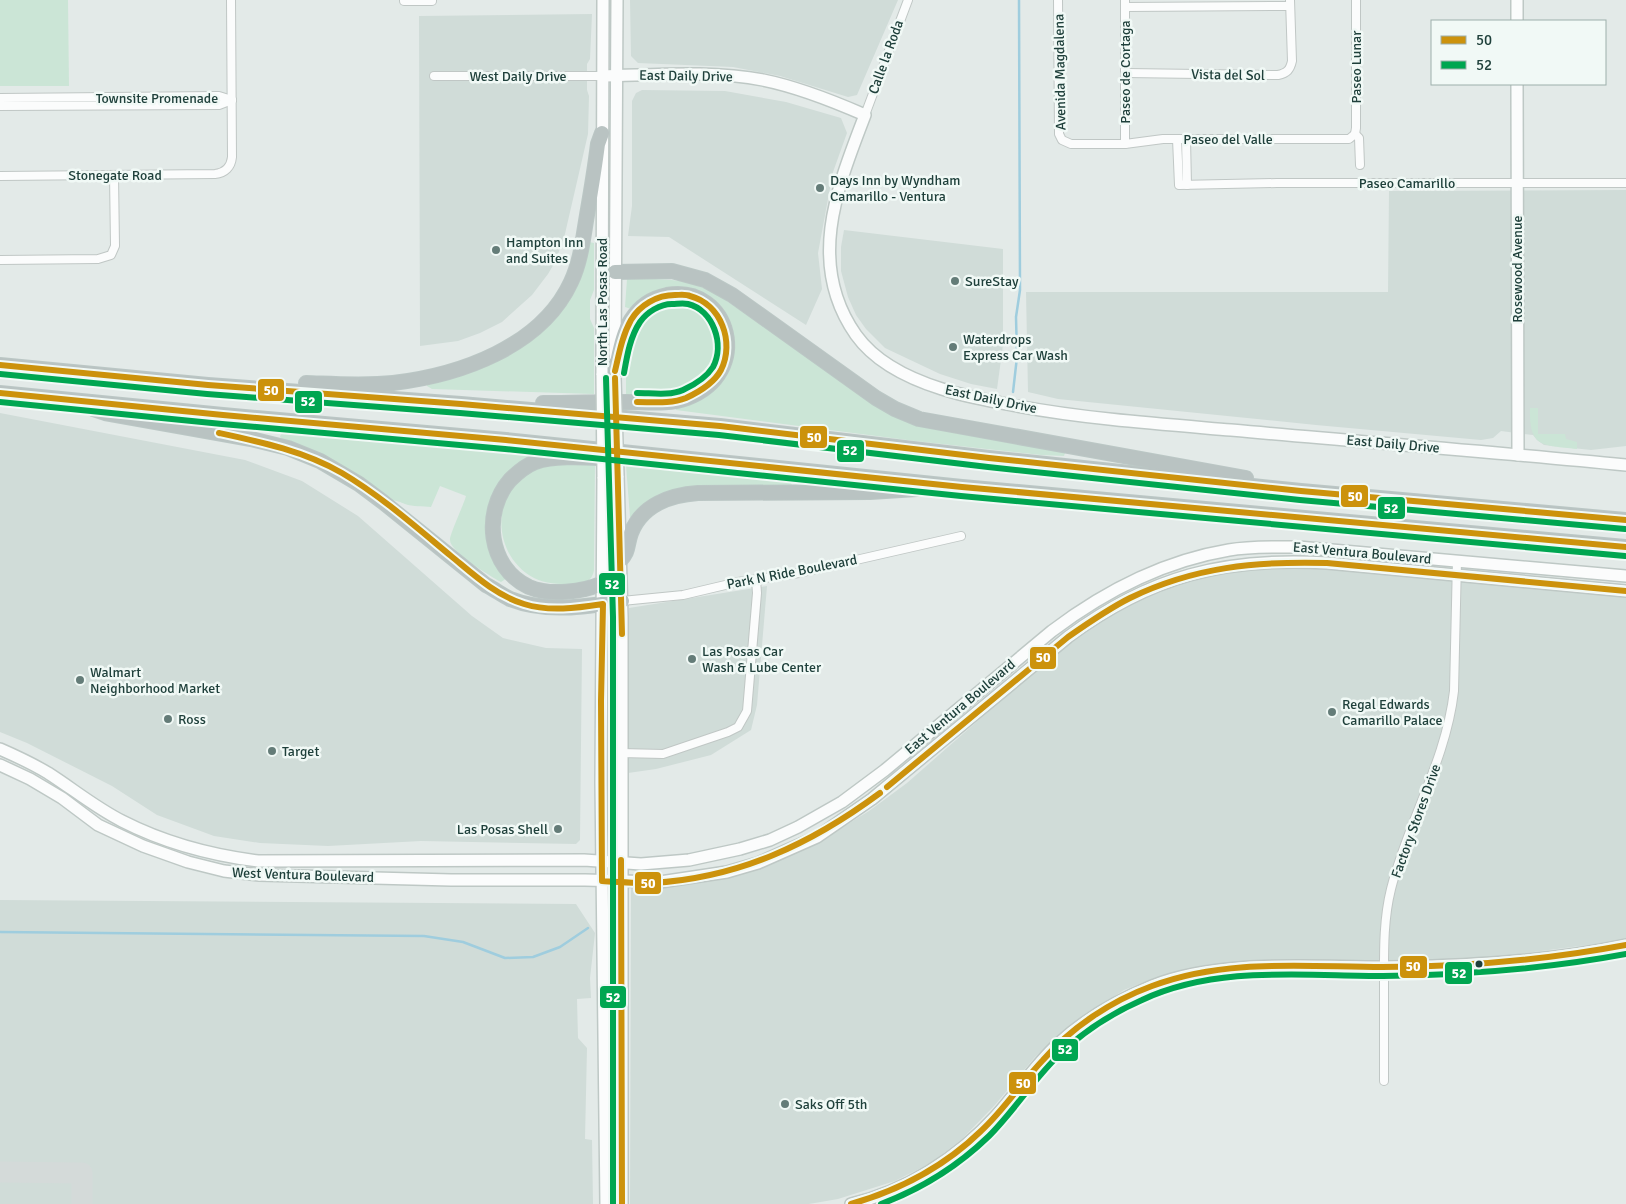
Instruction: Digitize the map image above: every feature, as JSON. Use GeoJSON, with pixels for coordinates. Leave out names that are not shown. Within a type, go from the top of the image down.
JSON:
{"type":"FeatureCollection","features":[{"type":"Feature","properties":{"kind":"highway"},"geometry":{"type":"LineString","coordinates":[[208,385],[393,383],[460,368],[522,340],[535,330],[559,304],[575,272],[582,249],[598,144],[602,133]]}},
{"type":"Feature","properties":{"kind":"highway"},"geometry":{"type":"LineString","coordinates":[[609,272],[672,271],[705,280],[732,295],[876,398],[895,409],[919,419],[1232,474],[1301,491]]}},
{"type":"Feature","properties":{"kind":"highway"},"geometry":{"type":"LineString","coordinates":[[461,404],[670,402],[685,399],[703,390],[717,377],[722,369],[727,352],[724,324],[713,310],[695,298],[674,294],[652,300],[643,306],[630,321],[611,375]]}},
{"type":"Feature","properties":{"kind":"highway"},"geometry":{"type":"LineString","coordinates":[[0,365],[208,385],[720,426],[989,458],[1301,491],[1626,520]]}},
{"type":"Feature","properties":{"kind":"highway"},"geometry":{"type":"LineString","coordinates":[[0,393],[506,440],[962,487],[1626,547]]}},
{"type":"Feature","properties":{"kind":"highway"},"geometry":{"type":"LineString","coordinates":[[62,399],[105,413],[251,440],[302,453],[333,468],[358,484],[486,585],[508,598],[525,604],[539,606],[588,607],[622,601]]}},
{"type":"Feature","properties":{"kind":"highway"},"geometry":{"type":"LineString","coordinates":[[604,583],[582,590],[541,590],[530,587],[512,574],[498,554],[493,534],[495,507],[506,485],[521,470],[534,463],[548,459],[594,457],[701,461]]}},
{"type":"Feature","properties":{"kind":"highway"},"geometry":{"type":"LineString","coordinates":[[620,562],[627,554],[628,541],[632,529],[649,509],[660,502],[682,494],[870,492],[962,487]]}},
{"type":"Feature","properties":{"kind":"main road","name":"North Las Posas Road"},"geometry":{"type":"LineString","coordinates":[[603,0],[602,133],[622,601],[622,1204]]}},
{"type":"Feature","properties":{"kind":"main road","name":"North Las Posas Road"},"geometry":{"type":"LineString","coordinates":[[609,272],[618,76],[617,0]]}},
{"type":"Feature","properties":{"kind":"main road"},"geometry":{"type":"LineString","coordinates":[[1517,0],[1517,20]]}},
{"type":"Feature","properties":{"kind":"main road","name":"East Daily Drive"},"geometry":{"type":"LineString","coordinates":[[602,76],[709,74],[763,80],[786,86],[865,115],[831,219],[828,249],[830,270],[838,301],[845,318],[869,350],[901,372],[939,388],[960,394],[1080,417],[1626,465]]}},
{"type":"Feature","properties":{"kind":"main road","name":"Rosewood Avenue"},"geometry":{"type":"LineString","coordinates":[[1517,85],[1518,455]]}},
{"type":"Feature","properties":{"kind":"main road","name":"North Las Posas Road"},"geometry":{"type":"LineString","coordinates":[[606,1128],[601,701],[604,583],[603,477],[611,375]]}},
{"type":"Feature","properties":{"kind":"main road","name":"East Ventura Boulevard"},"geometry":{"type":"LineString","coordinates":[[602,860],[663,863],[714,856],[770,840],[805,824],[842,802],[885,770],[1076,613],[1129,582],[1198,556],[1256,547],[1298,547],[1626,576]]}},
{"type":"Feature","properties":{"kind":"main road","name":"East Ventura Boulevard"},"geometry":{"type":"LineString","coordinates":[[602,881],[660,882],[726,872],[758,863],[817,836],[872,799],[1068,637],[1116,605],[1139,593],[1194,574],[1254,562],[1294,561],[1457,574],[1626,591]]}},
{"type":"Feature","properties":{"kind":"main road","name":"West Ventura Boulevard"},"geometry":{"type":"LineString","coordinates":[[0,749],[46,772],[122,821],[191,849],[226,857],[258,861],[602,860]]}},
{"type":"Feature","properties":{"kind":"main road","name":"West Ventura Boulevard"},"geometry":{"type":"LineString","coordinates":[[0,765],[38,784],[98,824],[143,846],[188,862],[224,871],[259,875],[450,880],[602,881]]}},
{"type":"Feature","properties":{"kind":"main road"},"geometry":{"type":"LineString","coordinates":[[851,1204],[884,1193],[938,1166],[966,1145],[996,1116],[1057,1045],[1092,1018],[1126,998],[1161,983],[1208,971],[1263,967],[1456,966],[1534,960],[1626,944]]}},
{"type":"Feature","properties":{"kind":"main road"},"geometry":{"type":"LineString","coordinates":[[606,1128],[606,1204]]}},
{"type":"Feature","properties":{"kind":"main road"},"geometry":{"type":"LineString","coordinates":[[606,1128],[612,1136],[614,1204]]}},
{"type":"Feature","properties":{"kind":"street"},"geometry":{"type":"LineString","coordinates":[[232,0],[232,100]]}},
{"type":"Feature","properties":{"kind":"street","name":"Calle la Roda"},"geometry":{"type":"LineString","coordinates":[[865,115],[908,0]]}},
{"type":"Feature","properties":{"kind":"street","name":"Avenida Magdalena"},"geometry":{"type":"LineString","coordinates":[[1058,0],[1059,134],[1066,143]]}},
{"type":"Feature","properties":{"kind":"street","name":"Paseo Lunar"},"geometry":{"type":"LineString","coordinates":[[1355,134],[1356,0]]}},
{"type":"Feature","properties":{"kind":"street"},"geometry":{"type":"LineString","coordinates":[[404,1],[432,1]]}},
{"type":"Feature","properties":{"kind":"street"},"geometry":{"type":"LineString","coordinates":[[1125,3],[1290,3]]}},
{"type":"Feature","properties":{"kind":"street","name":"Paseo de Cortaga"},"geometry":{"type":"LineString","coordinates":[[1125,3],[1125,144]]}},
{"type":"Feature","properties":{"kind":"street","name":"Vista del Sol"},"geometry":{"type":"LineString","coordinates":[[1126,73],[1278,75],[1285,73],[1292,61],[1290,3]]}},
{"type":"Feature","properties":{"kind":"street","name":"West Daily Drive"},"geometry":{"type":"LineString","coordinates":[[434,76],[602,76]]}},
{"type":"Feature","properties":{"kind":"street","name":"Townsite Promenade"},"geometry":{"type":"LineString","coordinates":[[0,98],[219,96],[232,100]]}},
{"type":"Feature","properties":{"kind":"street","name":"Townsite Promenade"},"geometry":{"type":"LineString","coordinates":[[0,106],[218,105],[232,100]]}},
{"type":"Feature","properties":{"kind":"street","name":"Stonegate Road"},"geometry":{"type":"LineString","coordinates":[[0,176],[222,173],[228,168],[232,157],[232,100]]}},
{"type":"Feature","properties":{"kind":"street"},"geometry":{"type":"LineString","coordinates":[[1355,134],[1359,138],[1360,165]]}},
{"type":"Feature","properties":{"kind":"street","name":"Paseo del Valle"},"geometry":{"type":"LineString","coordinates":[[1066,143],[1125,144],[1177,139],[1348,139],[1355,134]]}},
{"type":"Feature","properties":{"kind":"street"},"geometry":{"type":"LineString","coordinates":[[1177,139],[1183,185]]}},
{"type":"Feature","properties":{"kind":"street"},"geometry":{"type":"LineString","coordinates":[[1183,185],[1186,140]]}},
{"type":"Feature","properties":{"kind":"street"},"geometry":{"type":"LineString","coordinates":[[0,260],[98,259],[111,255],[115,246],[114,175]]}},
{"type":"Feature","properties":{"kind":"street","name":"Paseo Camarillo"},"geometry":{"type":"LineString","coordinates":[[1183,185],[1277,182],[1626,183]]}},
{"type":"Feature","properties":{"kind":"street","name":"Park N Ride Boulevard"},"geometry":{"type":"LineString","coordinates":[[622,601],[683,595],[799,573],[961,536]]}},
{"type":"Feature","properties":{"kind":"street","name":"Factory Stores Drive"},"geometry":{"type":"LineString","coordinates":[[1384,1082],[1385,924],[1393,882],[1436,766],[1452,709],[1457,561]]}},
{"type":"Feature","properties":{"kind":"street"},"geometry":{"type":"LineString","coordinates":[[621,753],[662,754],[738,727],[747,711],[757,593],[756,580]]}},
{"type":"Feature","properties":{"kind":"shaded area"},"geometry":{"type":"Polygon","coordinates":[[[630,0],[898,0],[857,95],[848,97],[780,76],[733,67],[638,63],[631,56],[630,0]]]}},
{"type":"Feature","properties":{"kind":"shaded area"},"geometry":{"type":"Polygon","coordinates":[[[592,14],[590,59],[587,64],[587,90],[589,96],[588,134],[564,238],[555,262],[532,295],[502,322],[458,341],[420,346],[419,16],[592,14]]]}},
{"type":"Feature","properties":{"kind":"shaded area"},"geometry":{"type":"Polygon","coordinates":[[[642,90],[725,91],[786,102],[841,118],[847,133],[833,172],[818,253],[822,289],[806,325],[669,237],[628,236],[632,206],[632,101],[636,93],[642,90]]]}},
{"type":"Feature","properties":{"kind":"shaded area"},"geometry":{"type":"Polygon","coordinates":[[[1626,190],[1626,446],[1591,450],[1544,445],[1533,435],[1501,431],[1493,438],[1481,440],[1058,399],[1028,392],[1026,292],[1388,292],[1389,191],[1626,190]]]}},
{"type":"Feature","properties":{"kind":"shaded area"},"geometry":{"type":"Polygon","coordinates":[[[844,230],[1003,249],[1003,345],[997,389],[971,384],[940,374],[885,348],[866,329],[856,315],[848,297],[841,271],[841,247],[844,230]]]}},
{"type":"Feature","properties":{"kind":"shaded area"},"geometry":{"type":"Polygon","coordinates":[[[0,413],[245,460],[302,481],[358,516],[472,616],[503,638],[546,648],[582,649],[580,840],[576,844],[421,841],[328,846],[260,843],[214,836],[157,815],[112,786],[27,743],[0,732],[0,413]]]}},
{"type":"Feature","properties":{"kind":"shaded area"},"geometry":{"type":"Polygon","coordinates":[[[1309,567],[1626,594],[1626,940],[1481,959],[1257,961],[1204,965],[1154,978],[1124,990],[1069,1026],[1035,1057],[995,1105],[962,1139],[931,1163],[895,1181],[838,1199],[809,1204],[630,1204],[631,888],[675,886],[746,871],[815,844],[869,811],[907,783],[1086,628],[1162,588],[1205,576],[1242,570],[1309,567]]]}},
{"type":"Feature","properties":{"kind":"shaded area"},"geometry":{"type":"Polygon","coordinates":[[[767,586],[757,705],[751,730],[711,755],[656,769],[628,773],[629,608],[767,586]]]}},
{"type":"Feature","properties":{"kind":"shaded area"},"geometry":{"type":"Polygon","coordinates":[[[0,900],[576,904],[595,933],[590,978],[591,998],[577,999],[578,1038],[587,1048],[585,1139],[592,1140],[593,1204],[0,1204],[0,900]]]}},
{"type":"Feature","properties":{"kind":"green space"},"geometry":{"type":"Polygon","coordinates":[[[0,0],[68,0],[69,86],[0,86],[0,0]]]}},
{"type":"Feature","properties":{"kind":"green space"},"geometry":{"type":"Polygon","coordinates":[[[589,242],[594,243],[594,290],[590,300],[590,319],[594,328],[594,394],[432,389],[427,386],[427,383],[534,337],[589,242]]]}},
{"type":"Feature","properties":{"kind":"green space"},"geometry":{"type":"Polygon","coordinates":[[[627,279],[681,281],[714,292],[875,404],[1066,450],[1064,456],[915,441],[676,410],[676,404],[694,399],[732,343],[694,292],[666,289],[647,297],[631,309],[625,307],[627,279]]]}},
{"type":"Feature","properties":{"kind":"green space"},"geometry":{"type":"Polygon","coordinates":[[[678,299],[700,306],[715,323],[719,333],[720,344],[717,364],[704,381],[686,392],[661,396],[626,395],[626,370],[637,319],[657,304],[678,299]]]}},
{"type":"Feature","properties":{"kind":"green space"},"geometry":{"type":"Polygon","coordinates":[[[1530,408],[1538,408],[1538,434],[1565,434],[1566,439],[1577,442],[1577,449],[1555,447],[1540,442],[1532,431],[1530,408]]]}},
{"type":"Feature","properties":{"kind":"green space"},"geometry":{"type":"Polygon","coordinates":[[[283,432],[531,450],[533,453],[532,460],[490,509],[510,576],[501,582],[463,557],[452,545],[450,537],[466,496],[440,486],[431,507],[411,506],[392,500],[324,455],[281,441],[280,436],[283,432]]]}},
{"type":"Feature","properties":{"kind":"green space"},"geometry":{"type":"Polygon","coordinates":[[[595,462],[594,570],[591,578],[583,583],[561,584],[534,578],[520,568],[510,554],[504,539],[501,523],[503,507],[509,492],[520,479],[541,466],[595,462]]]}},
{"type":"Feature","properties":{"kind":"green space"},"geometry":{"type":"Polygon","coordinates":[[[626,465],[785,480],[790,481],[792,485],[791,487],[717,488],[635,517],[630,517],[626,465]]]}},
{"type":"Feature","properties":{"kind":"waterway"},"geometry":{"type":"LineString","coordinates":[[1013,392],[1017,357],[1016,317],[1020,290],[1019,0]]}},
{"type":"Feature","properties":{"kind":"waterway"},"geometry":{"type":"LineString","coordinates":[[0,932],[424,936],[463,942],[505,958],[533,957],[560,947],[588,928]]}},
{"type":"Feature","properties":{"kind":"taxiway"},"geometry":{"type":"LineString","coordinates":[[0,1172],[82,1173],[82,1204]]}},
{"type":"Feature","properties":{"kind":"transit line","name":"50"},"geometry":{"type":"LineString","coordinates":[[615,371],[625,332],[631,320],[644,305],[668,295],[687,295],[701,300],[717,316],[726,336],[726,348],[721,370],[714,379],[701,390],[680,400],[637,402]]}},
{"type":"Feature","properties":{"kind":"transit line","name":"52"},"geometry":{"type":"LineString","coordinates":[[624,373],[629,347],[634,334],[643,318],[654,309],[667,304],[688,304],[697,307],[710,321],[717,339],[718,348],[713,367],[707,375],[678,392],[666,394],[637,393]]}},
{"type":"Feature","properties":{"kind":"transit line","name":"50"},"geometry":{"type":"LineString","coordinates":[[0,365],[208,385],[720,426],[989,458],[1301,491],[1626,520]]}},
{"type":"Feature","properties":{"kind":"transit line","name":"52"},"geometry":{"type":"LineString","coordinates":[[0,374],[207,394],[719,435],[988,467],[1300,500],[1625,529]]}},
{"type":"Feature","properties":{"kind":"transit line","name":"52"},"geometry":{"type":"LineString","coordinates":[[606,378],[613,617],[613,1204]]}},
{"type":"Feature","properties":{"kind":"transit line","name":"50"},"geometry":{"type":"LineString","coordinates":[[615,378],[622,634]]}},
{"type":"Feature","properties":{"kind":"transit line","name":"50"},"geometry":{"type":"LineString","coordinates":[[0,393],[506,440],[962,487],[1626,547]]}},
{"type":"Feature","properties":{"kind":"transit line","name":"52"},"geometry":{"type":"LineString","coordinates":[[0,402],[505,449],[961,496],[1625,556]]}},
{"type":"Feature","properties":{"kind":"transit line","name":"50"},"geometry":{"type":"LineString","coordinates":[[219,433],[297,453],[328,465],[384,502],[485,583],[513,600],[553,609],[603,604],[601,701],[602,881],[652,883],[684,880],[744,866],[800,843],[828,828],[880,793]]}},
{"type":"Feature","properties":{"kind":"transit line","name":"50"},"geometry":{"type":"LineString","coordinates":[[887,787],[1068,637],[1106,611],[1130,598],[1178,579],[1226,568],[1250,565],[1327,563],[1626,591]]}},
{"type":"Feature","properties":{"kind":"transit line","name":"50"},"geometry":{"type":"LineString","coordinates":[[621,860],[622,1204]]}},
{"type":"Feature","properties":{"kind":"transit line","name":"50"},"geometry":{"type":"LineString","coordinates":[[851,1204],[887,1192],[921,1176],[952,1156],[989,1123],[1035,1069],[1066,1037],[1107,1007],[1152,986],[1208,971],[1237,968],[1266,966],[1413,967],[1474,964],[1535,959],[1626,945]]}},
{"type":"Feature","properties":{"kind":"transit line","name":"52"},"geometry":{"type":"LineString","coordinates":[[881,1204],[925,1184],[952,1167],[977,1147],[998,1127],[1047,1067],[1086,1032],[1130,1005],[1171,989],[1200,981],[1230,977],[1291,974],[1383,976],[1475,973],[1566,964],[1626,954]]}},
{"type":"Feature","properties":{"kind":"place","name":"Days Inn by Wyndham Camarillo - Ventura"},"geometry":{"type":"Point","coordinates":[820,188]}},
{"type":"Feature","properties":{"kind":"place","name":"Hampton Inn and Suites"},"geometry":{"type":"Point","coordinates":[496,250]}},
{"type":"Feature","properties":{"kind":"place","name":"SureStay"},"geometry":{"type":"Point","coordinates":[955,281]}},
{"type":"Feature","properties":{"kind":"place","name":"Waterdrops Express Car Wash"},"geometry":{"type":"Point","coordinates":[953,347]}},
{"type":"Feature","properties":{"kind":"place","name":"Las Posas Car Wash & Lube Center"},"geometry":{"type":"Point","coordinates":[692,659]}},
{"type":"Feature","properties":{"kind":"place","name":"Walmart Neighborhood Market"},"geometry":{"type":"Point","coordinates":[80,680]}},
{"type":"Feature","properties":{"kind":"place","name":"Regal Edwards Camarillo Palace"},"geometry":{"type":"Point","coordinates":[1332,712]}},
{"type":"Feature","properties":{"kind":"place","name":"Ross"},"geometry":{"type":"Point","coordinates":[168,719]}},
{"type":"Feature","properties":{"kind":"place","name":"Target"},"geometry":{"type":"Point","coordinates":[272,751]}},
{"type":"Feature","properties":{"kind":"place","name":"Las Posas Shell"},"geometry":{"type":"Point","coordinates":[558,829]}},
{"type":"Feature","properties":{"kind":"place","name":"Saks Off 5th"},"geometry":{"type":"Point","coordinates":[785,1104]}}]}
